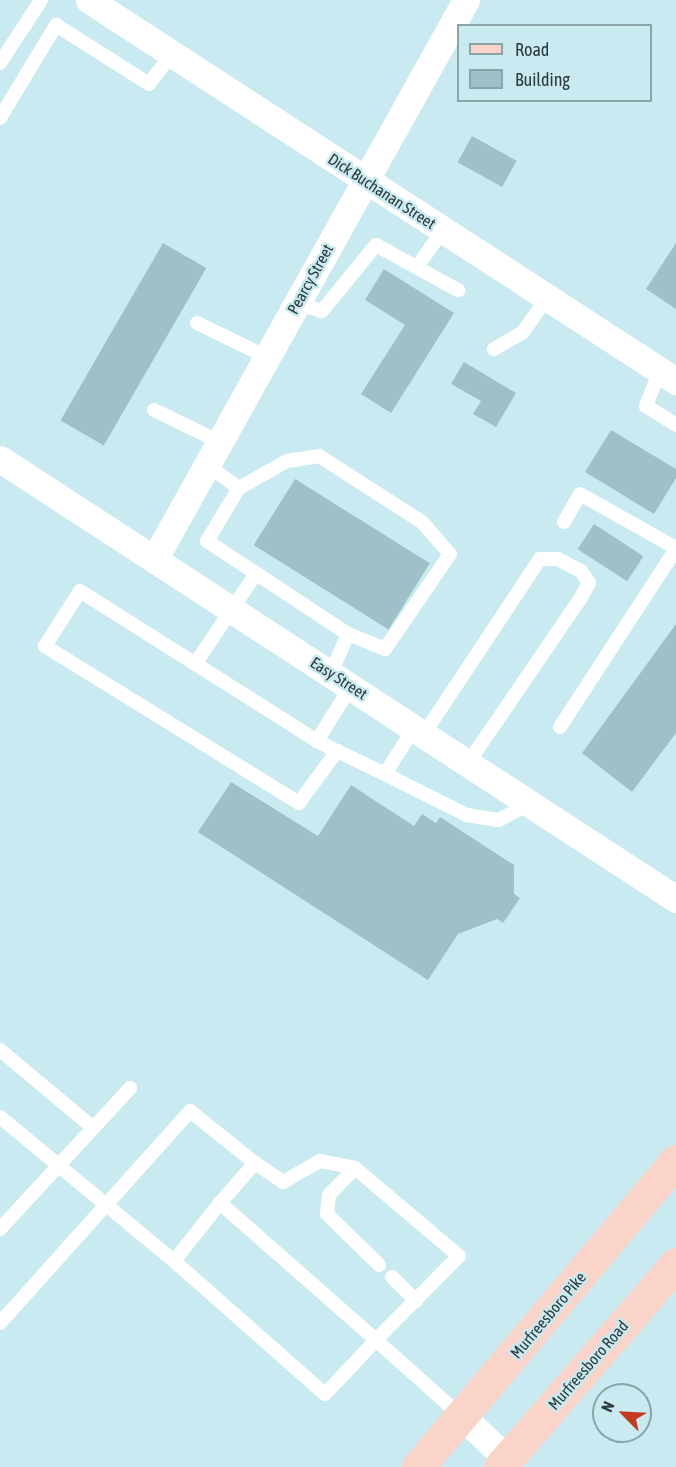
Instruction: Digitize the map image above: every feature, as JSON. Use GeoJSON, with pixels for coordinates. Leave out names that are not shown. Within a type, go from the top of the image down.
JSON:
{"type":"FeatureCollection","features":[{"type":"Feature","properties":{"kind":"main road","name":"Murfreesboro Pike"},"geometry":{"type":"LineString","coordinates":[[418,1467],[463,1417],[676,1161]]}},
{"type":"Feature","properties":{"kind":"main road","name":"Murfreesboro Road"},"geometry":{"type":"LineString","coordinates":[[504,1463],[676,1264]]}},
{"type":"Feature","properties":{"kind":"street","name":"Dick Buchanan Street"},"geometry":{"type":"LineString","coordinates":[[89,0],[668,376]]}},
{"type":"Feature","properties":{"kind":"street","name":"Pearcy Street"},"geometry":{"type":"LineString","coordinates":[[155,558],[466,0]]}},
{"type":"Feature","properties":{"kind":"street","name":"Easy Street"},"geometry":{"type":"LineString","coordinates":[[0,459],[676,899]]}},
{"type":"Feature","properties":{"kind":"street"},"geometry":{"type":"LineString","coordinates":[[463,1417],[504,1463]]}},
{"type":"Feature","properties":{"kind":"lane"},"geometry":{"type":"LineString","coordinates":[[0,63],[41,0]]}},
{"type":"Feature","properties":{"kind":"lane"},"geometry":{"type":"LineString","coordinates":[[0,118],[56,25],[149,84],[172,54]]}},
{"type":"Feature","properties":{"kind":"lane"},"geometry":{"type":"LineString","coordinates":[[417,267],[443,231]]}},
{"type":"Feature","properties":{"kind":"lane"},"geometry":{"type":"LineString","coordinates":[[297,303],[322,311],[376,245],[458,290]]}},
{"type":"Feature","properties":{"kind":"lane"},"geometry":{"type":"LineString","coordinates":[[494,349],[523,332],[547,297]]}},
{"type":"Feature","properties":{"kind":"lane"},"geometry":{"type":"LineString","coordinates":[[197,323],[267,357]]}},
{"type":"Feature","properties":{"kind":"lane"},"geometry":{"type":"LineString","coordinates":[[668,376],[646,406],[676,424]]}},
{"type":"Feature","properties":{"kind":"lane"},"geometry":{"type":"LineString","coordinates":[[154,410],[213,454],[239,488]]}},
{"type":"Feature","properties":{"kind":"lane"},"geometry":{"type":"LineString","coordinates":[[319,456],[422,522],[450,554],[385,649],[348,634],[255,575],[207,541],[239,488],[287,461],[319,456]]}},
{"type":"Feature","properties":{"kind":"lane"},"geometry":{"type":"LineString","coordinates":[[560,727],[676,549],[580,494],[564,522]]}},
{"type":"Feature","properties":{"kind":"lane"},"geometry":{"type":"LineString","coordinates":[[385,774],[419,731],[540,559],[558,559],[581,571],[589,583],[468,763]]}},
{"type":"Feature","properties":{"kind":"lane"},"geometry":{"type":"LineString","coordinates":[[195,664],[230,607],[255,575]]}},
{"type":"Feature","properties":{"kind":"lane"},"geometry":{"type":"LineString","coordinates":[[336,751],[299,804],[45,646],[80,591],[317,741],[467,814],[499,820],[530,803]]}},
{"type":"Feature","properties":{"kind":"lane"},"geometry":{"type":"LineString","coordinates":[[317,741],[341,680],[348,634]]}},
{"type":"Feature","properties":{"kind":"lane"},"geometry":{"type":"LineString","coordinates":[[0,1050],[92,1127]]}},
{"type":"Feature","properties":{"kind":"lane"},"geometry":{"type":"LineString","coordinates":[[0,1229],[56,1165],[130,1088]]}},
{"type":"Feature","properties":{"kind":"lane"},"geometry":{"type":"LineString","coordinates":[[0,1117],[104,1205],[174,1261],[325,1394],[459,1256],[355,1168],[320,1161],[282,1182],[190,1111],[104,1205],[0,1323]]}},
{"type":"Feature","properties":{"kind":"lane"},"geometry":{"type":"LineString","coordinates":[[174,1261],[255,1163]]}},
{"type":"Feature","properties":{"kind":"lane"},"geometry":{"type":"LineString","coordinates":[[355,1168],[329,1195],[327,1214],[379,1265]]}},
{"type":"Feature","properties":{"kind":"lane"},"geometry":{"type":"LineString","coordinates":[[220,1203],[463,1417]]}},
{"type":"Feature","properties":{"kind":"lane"},"geometry":{"type":"LineString","coordinates":[[392,1277],[416,1301]]}},
{"type":"Feature","properties":{"kind":"building"},"geometry":{"type":"Polygon","coordinates":[[[472,136],[517,161],[502,187],[457,162],[472,136]]]}},
{"type":"Feature","properties":{"kind":"building"},"geometry":{"type":"Polygon","coordinates":[[[163,243],[206,268],[104,446],[60,421],[163,243]]]}},
{"type":"Feature","properties":{"kind":"building"},"geometry":{"type":"Polygon","coordinates":[[[676,243],[676,309],[646,289],[676,243]]]}},
{"type":"Feature","properties":{"kind":"building"},"geometry":{"type":"Polygon","coordinates":[[[384,269],[454,313],[391,413],[361,394],[405,325],[365,300],[384,269]]]}},
{"type":"Feature","properties":{"kind":"building"},"geometry":{"type":"Polygon","coordinates":[[[464,362],[516,393],[496,427],[473,414],[481,401],[451,384],[464,362]]]}},
{"type":"Feature","properties":{"kind":"building"},"geometry":{"type":"Polygon","coordinates":[[[611,430],[676,469],[676,478],[654,514],[585,472],[611,430]]]}},
{"type":"Feature","properties":{"kind":"building"},"geometry":{"type":"Polygon","coordinates":[[[295,479],[430,563],[389,629],[254,545],[295,479]]]}},
{"type":"Feature","properties":{"kind":"building"},"geometry":{"type":"Polygon","coordinates":[[[594,524],[643,556],[627,581],[578,549],[594,524]]]}},
{"type":"Feature","properties":{"kind":"building"},"geometry":{"type":"Polygon","coordinates":[[[676,624],[676,733],[632,792],[582,753],[676,624]]]}},
{"type":"Feature","properties":{"kind":"building"},"geometry":{"type":"Polygon","coordinates":[[[231,782],[318,836],[351,785],[414,826],[422,814],[436,823],[440,817],[514,865],[514,894],[520,898],[503,923],[497,919],[458,934],[428,980],[198,832],[231,782]]]}}]}
